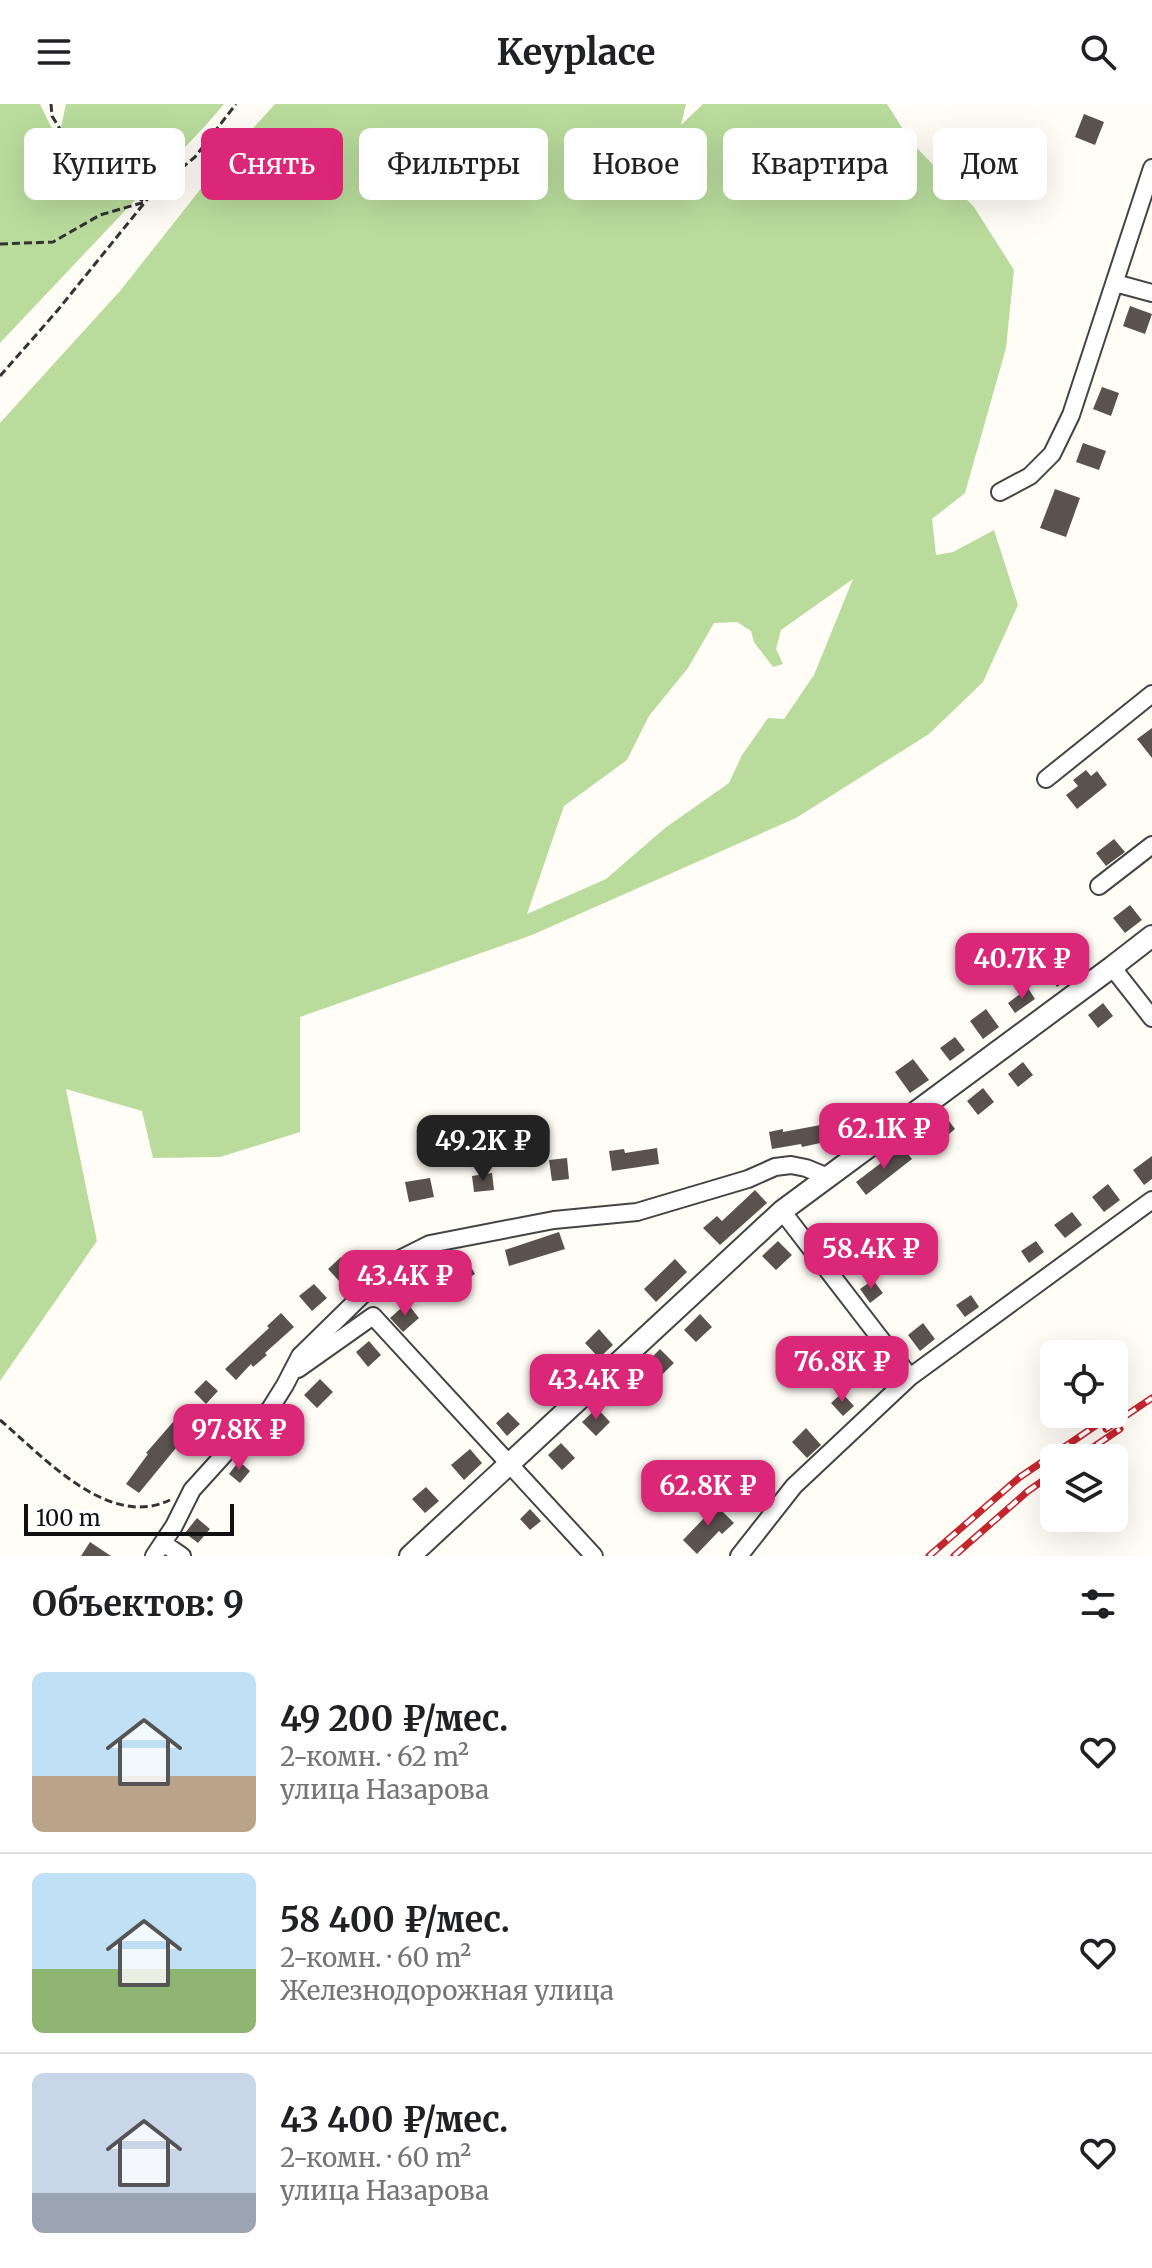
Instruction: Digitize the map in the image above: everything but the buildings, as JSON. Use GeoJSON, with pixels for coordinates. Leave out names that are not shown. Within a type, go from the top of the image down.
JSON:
{"type":"FeatureCollection","features":[{"type":"Feature","properties":{"kind":"street"},"geometry":{"type":"LineString","coordinates":[[1000,492],[1030,476],[1052,454],[1071,415],[1152,168]]}},
{"type":"Feature","properties":{"kind":"street"},"geometry":{"type":"LineString","coordinates":[[1115,283],[1152,293]]}},
{"type":"Feature","properties":{"kind":"street"},"geometry":{"type":"LineString","coordinates":[[1046,779],[1152,694]]}},
{"type":"Feature","properties":{"kind":"street"},"geometry":{"type":"LineString","coordinates":[[1099,886],[1152,845]]}},
{"type":"Feature","properties":{"kind":"street"},"geometry":{"type":"LineString","coordinates":[[410,1556],[782,1211],[1152,936]]}},
{"type":"Feature","properties":{"kind":"street"},"geometry":{"type":"LineString","coordinates":[[1112,967],[1152,1018]]}},
{"type":"Feature","properties":{"kind":"street"},"geometry":{"type":"LineString","coordinates":[[182,1556],[158,1549],[192,1490],[270,1409],[300,1356],[398,1260],[430,1244],[554,1220],[637,1212],[748,1179],[775,1167],[791,1165],[828,1177]]}},
{"type":"Feature","properties":{"kind":"street"},"geometry":{"type":"LineString","coordinates":[[739,1556],[794,1486],[910,1377],[1152,1200]]}},
{"type":"Feature","properties":{"kind":"street"},"geometry":{"type":"LineString","coordinates":[[782,1211],[910,1377]]}},
{"type":"Feature","properties":{"kind":"street"},"geometry":{"type":"LineString","coordinates":[[292,1373],[373,1316],[594,1556]]}},
{"type":"Feature","properties":{"kind":"path"},"geometry":{"type":"LineString","coordinates":[[51,104],[52,116],[81,163],[145,202]]}},
{"type":"Feature","properties":{"kind":"path"},"geometry":{"type":"LineString","coordinates":[[0,376],[154,191],[195,157],[236,104]]}},
{"type":"Feature","properties":{"kind":"path"},"geometry":{"type":"LineString","coordinates":[[0,244],[53,242],[100,215],[145,202]]}},
{"type":"Feature","properties":{"kind":"path"},"geometry":{"type":"LineString","coordinates":[[0,1420],[81,1488],[128,1507],[164,1503],[192,1490]]}},
{"type":"Feature","properties":{"kind":"green space"},"geometry":{"type":"Polygon","coordinates":[[[0,104],[40,104],[52,128],[24,128],[24,200],[135,200],[0,343],[0,104]]]}},
{"type":"Feature","properties":{"kind":"green space"},"geometry":{"type":"Polygon","coordinates":[[[66,104],[224,104],[185,147],[185,128],[61,128],[66,104]]]}},
{"type":"Feature","properties":{"kind":"green space"},"geometry":{"type":"Polygon","coordinates":[[[275,104],[686,104],[681,125],[703,104],[887,104],[902,128],[723,128],[723,200],[917,200],[917,148],[933,165],[933,200],[967,200],[974,207],[1014,270],[1006,348],[965,493],[932,519],[936,555],[953,552],[994,530],[1018,605],[983,682],[929,734],[796,818],[532,935],[300,1017],[300,1132],[220,1157],[153,1158],[142,1111],[66,1089],[97,1241],[0,1381],[0,423],[120,291],[201,189],[201,200],[343,200],[343,128],[253,128],[275,104]],[[853,579],[781,630],[776,649],[783,664],[773,667],[754,642],[751,631],[737,622],[714,623],[688,668],[649,716],[627,760],[564,806],[527,914],[606,879],[665,828],[729,783],[742,755],[768,718],[784,719],[814,675],[853,579]]]}},
{"type":"Feature","properties":{"kind":"railway"},"geometry":{"type":"LineString","coordinates":[[1106,1429],[1152,1398]]}},
{"type":"Feature","properties":{"kind":"railway"},"geometry":{"type":"LineString","coordinates":[[929,1556],[1020,1477],[1092,1428]]}},
{"type":"Feature","properties":{"kind":"railway"},"geometry":{"type":"LineString","coordinates":[[1098,1444],[1120,1429]]}},
{"type":"Feature","properties":{"kind":"railway"},"geometry":{"type":"LineString","coordinates":[[954,1556],[1040,1483]]}}]}
